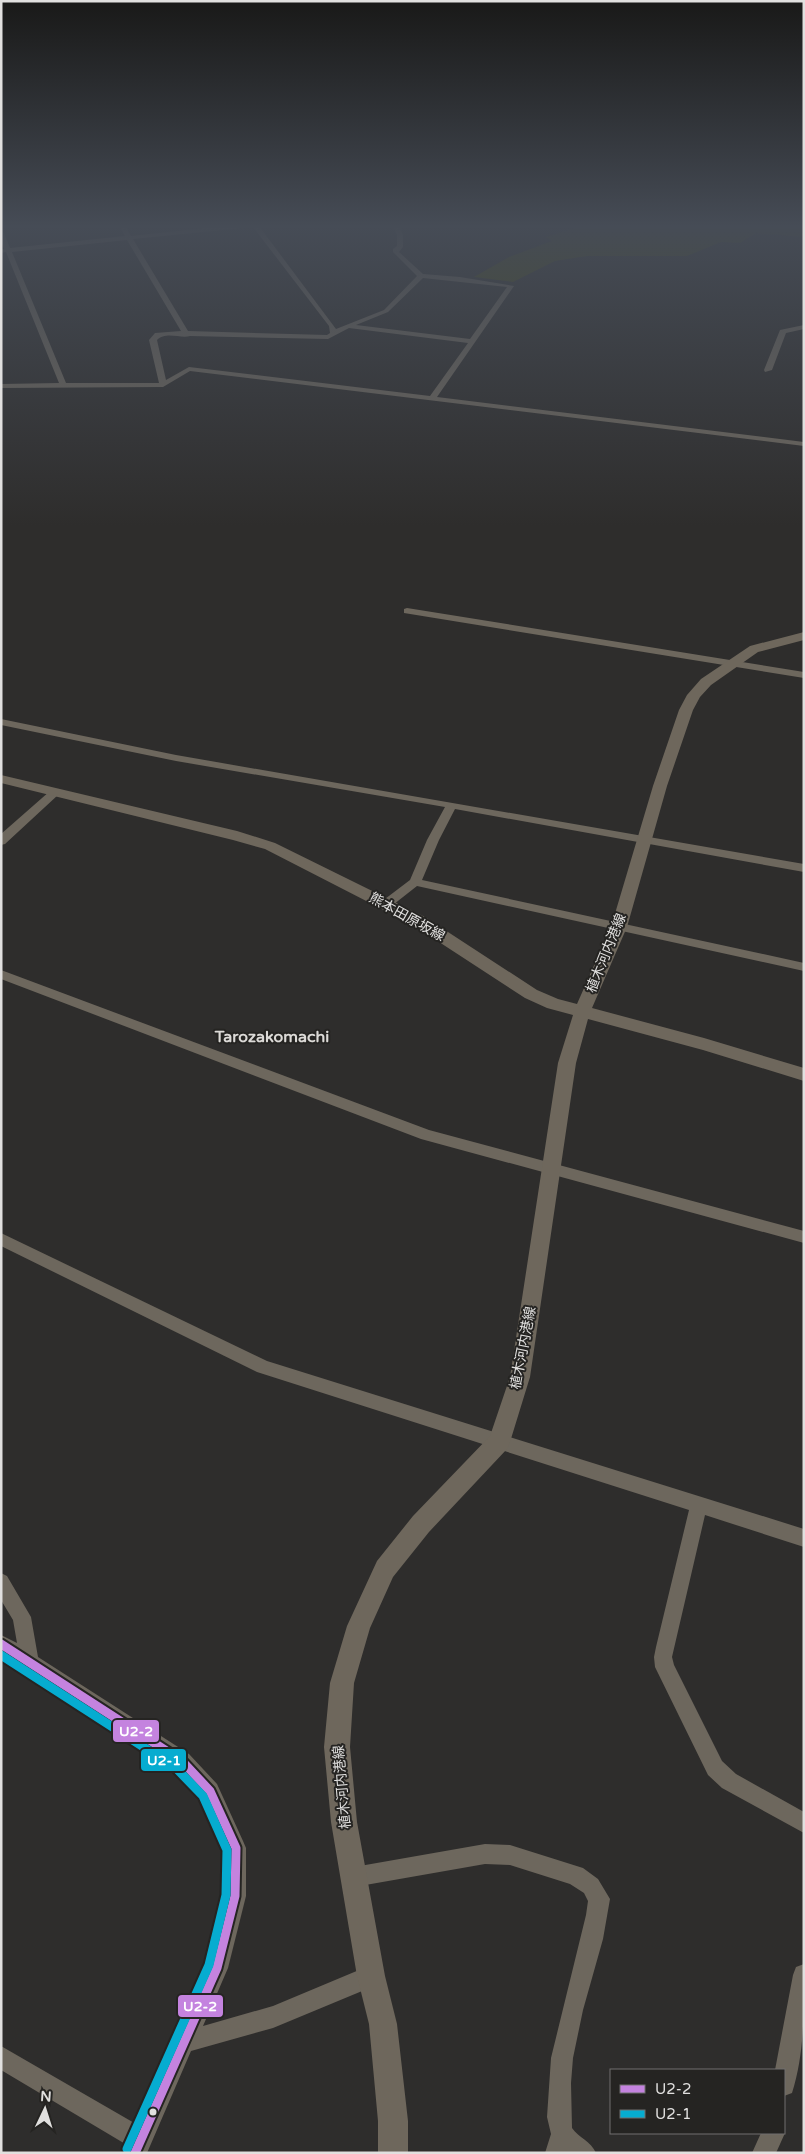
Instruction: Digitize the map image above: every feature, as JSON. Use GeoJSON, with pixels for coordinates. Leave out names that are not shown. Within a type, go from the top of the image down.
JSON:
{"type":"FeatureCollection","features":[{"type":"Feature","properties":{"kind":"main road","name":"植木河内港線"},"geometry":{"type":"LineString","coordinates":[[393,2153],[393,2121],[383,2024],[371,1976],[344,1822],[336,1747],[342,1683],[359,1626],[385,1569],[421,1524],[499,1442],[520,1377],[543,1214],[553,1168],[567,1063],[582,1012],[618,927],[660,786],[686,710],[700,688],[731,663],[754,649],[804,636]]}},
{"type":"Feature","properties":{"kind":"main road","name":"熊本田原坂線"},"geometry":{"type":"LineString","coordinates":[[1,779],[237,836],[270,846],[419,921],[531,994],[553,1004],[695,1042],[804,1075]]}},
{"type":"Feature","properties":{"kind":"street"},"geometry":{"type":"LineString","coordinates":[[37,325],[63,384]]}},
{"type":"Feature","properties":{"kind":"street"},"geometry":{"type":"LineString","coordinates":[[181,325],[187,335]]}},
{"type":"Feature","properties":{"kind":"street"},"geometry":{"type":"LineString","coordinates":[[330,325],[333,329]]}},
{"type":"Feature","properties":{"kind":"street"},"geometry":{"type":"LineString","coordinates":[[163,385],[154,351],[153,340],[158,335],[328,336],[333,329],[351,325]]}},
{"type":"Feature","properties":{"kind":"street"},"geometry":{"type":"LineString","coordinates":[[431,400],[484,325]]}},
{"type":"Feature","properties":{"kind":"street"},"geometry":{"type":"LineString","coordinates":[[347,326],[472,341]]}},
{"type":"Feature","properties":{"kind":"street"},"geometry":{"type":"LineString","coordinates":[[768,370],[783,332],[804,326]]}},
{"type":"Feature","properties":{"kind":"street"},"geometry":{"type":"LineString","coordinates":[[3,388],[63,384],[163,385],[189,369],[804,444]]}},
{"type":"Feature","properties":{"kind":"street"},"geometry":{"type":"LineString","coordinates":[[407,611],[804,675]]}},
{"type":"Feature","properties":{"kind":"street"},"geometry":{"type":"LineString","coordinates":[[1,722],[176,758],[645,838],[804,868]]}},
{"type":"Feature","properties":{"kind":"street"},"geometry":{"type":"LineString","coordinates":[[1,842],[54,793]]}},
{"type":"Feature","properties":{"kind":"street"},"geometry":{"type":"LineString","coordinates":[[385,905],[415,882],[433,840],[452,805]]}},
{"type":"Feature","properties":{"kind":"street"},"geometry":{"type":"LineString","coordinates":[[415,882],[804,967]]}},
{"type":"Feature","properties":{"kind":"street"},"geometry":{"type":"LineString","coordinates":[[1,974],[426,1136],[553,1168],[804,1236]]}},
{"type":"Feature","properties":{"kind":"street"},"geometry":{"type":"LineString","coordinates":[[1,1239],[263,1367],[804,1538]]}},
{"type":"Feature","properties":{"kind":"street"},"geometry":{"type":"LineString","coordinates":[[698,1505],[665,1647],[665,1667],[716,1768],[729,1782],[804,1823]]}},
{"type":"Feature","properties":{"kind":"street"},"geometry":{"type":"LineString","coordinates":[[1,1582],[22,1617],[29,1663]]}},
{"type":"Feature","properties":{"kind":"street"},"geometry":{"type":"LineString","coordinates":[[1,1644],[182,1761],[210,1791],[236,1848],[235,1896],[218,1968],[138,2146],[1,2057]]}},
{"type":"Feature","properties":{"kind":"street"},"geometry":{"type":"LineString","coordinates":[[354,1877],[485,1854],[510,1855],[576,1875],[591,1886],[599,1898],[598,1915],[560,2066],[558,2092],[559,2144],[573,2146],[584,2153]]}},
{"type":"Feature","properties":{"kind":"street"},"geometry":{"type":"LineString","coordinates":[[785,2080],[804,1975]]}},
{"type":"Feature","properties":{"kind":"street"},"geometry":{"type":"LineString","coordinates":[[185,2042],[273,2017],[371,1976]]}},
{"type":"Feature","properties":{"kind":"street"},"geometry":{"type":"LineString","coordinates":[[764,2153],[774,2134]]}},
{"type":"Feature","properties":{"kind":"transit line","name":"U2-2"},"geometry":{"type":"LineString","coordinates":[[1,1644],[182,1761],[210,1791],[236,1848],[235,1896],[217,1968],[135,2153]]}},
{"type":"Feature","properties":{"kind":"transit line","name":"U2-1"},"geometry":{"type":"LineString","coordinates":[[1,1655],[176,1768],[203,1796],[227,1850],[226,1895],[209,1965],[127,2149]]}},
{"type":"Feature","properties":{"kind":"district","name":"Tarozakomachi"},"geometry":{"type":"Point","coordinates":[272,1037]}}]}
